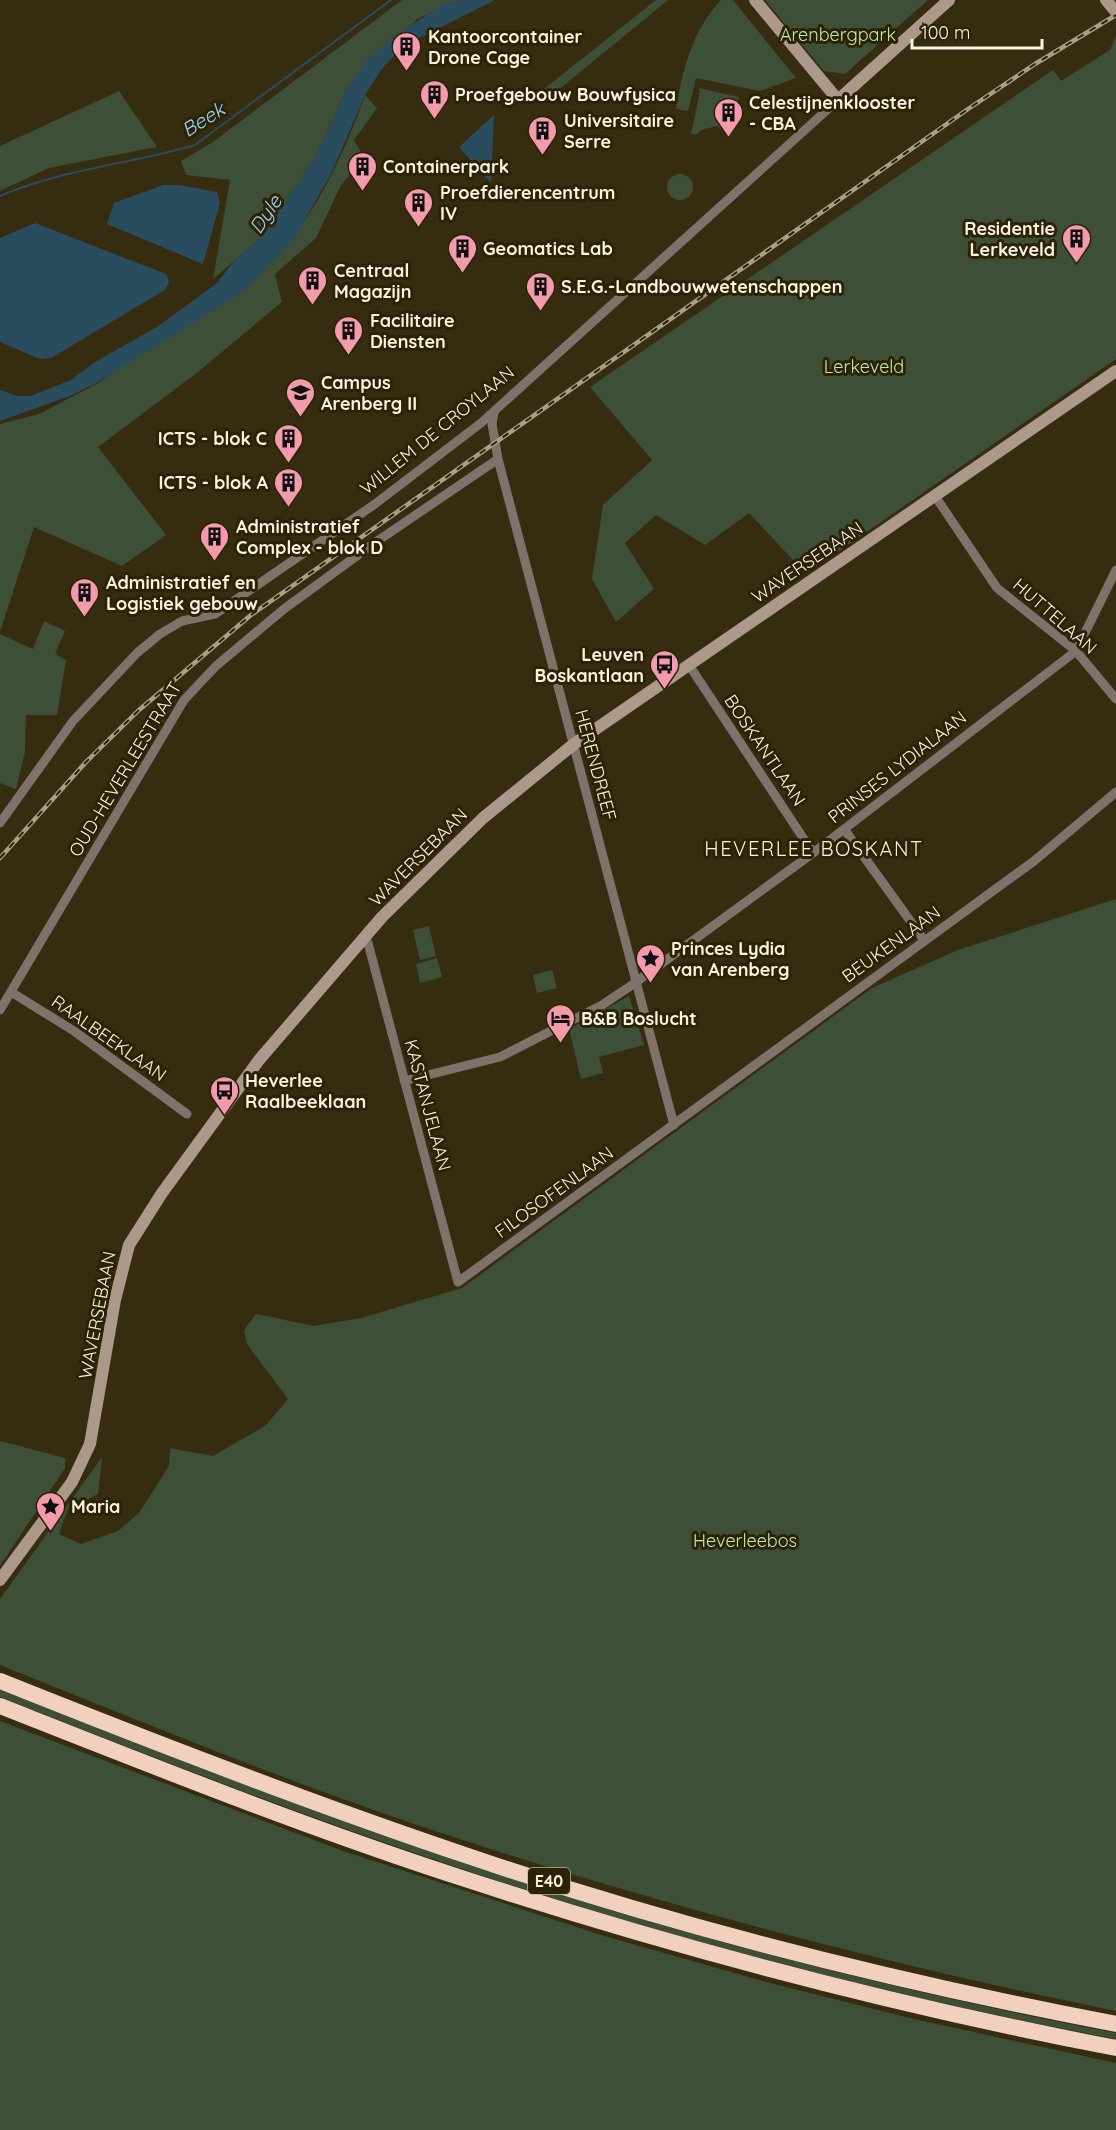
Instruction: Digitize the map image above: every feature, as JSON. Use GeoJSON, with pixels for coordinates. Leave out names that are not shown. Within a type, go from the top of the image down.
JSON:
{"type":"FeatureCollection","features":[{"type":"Feature","properties":{"kind":"highway","name":"E40"},"geometry":{"type":"LineString","coordinates":[[0,1681],[274,1788],[504,1867],[680,1921],[888,1976],[1116,2024]]}},
{"type":"Feature","properties":{"kind":"highway","name":"E40"},"geometry":{"type":"LineString","coordinates":[[0,1706],[258,1806],[466,1880],[675,1944],[1022,2030],[1116,2048]]}},
{"type":"Feature","properties":{"kind":"street"},"geometry":{"type":"LineString","coordinates":[[755,0],[838,100]]}},
{"type":"Feature","properties":{"kind":"street","name":"WILLEM DE CROYLAAN"},"geometry":{"type":"LineString","coordinates":[[0,823],[73,721],[137,653],[160,634],[182,621],[215,614],[375,504],[494,413],[949,0]]}},
{"type":"Feature","properties":{"kind":"street"},"geometry":{"type":"LineString","coordinates":[[1106,0],[1116,12]]}},
{"type":"Feature","properties":{"kind":"street","name":"WAVERSEBAAN"},"geometry":{"type":"LineString","coordinates":[[0,1580],[72,1482],[90,1444],[115,1300],[129,1245],[162,1193],[259,1060],[364,938],[424,873],[483,818],[574,744],[1116,371]]}},
{"type":"Feature","properties":{"kind":"street","name":"HERENDREEF"},"geometry":{"type":"LineString","coordinates":[[494,413],[492,424],[498,459],[635,983],[675,1124]]}},
{"type":"Feature","properties":{"kind":"street","name":"OUD-HEVERLEESTRAAT"},"geometry":{"type":"LineString","coordinates":[[0,1010],[184,700],[200,680],[287,607],[373,544],[498,459]]}},
{"type":"Feature","properties":{"kind":"street","name":"HUTTELAAN"},"geometry":{"type":"LineString","coordinates":[[934,496],[997,588],[1076,651],[1116,699]]}},
{"type":"Feature","properties":{"kind":"street","name":"PRINSES LYDIALAAN"},"geometry":{"type":"LineString","coordinates":[[404,1082],[500,1057],[602,1005],[635,983],[813,853],[1076,651],[1116,570]]}},
{"type":"Feature","properties":{"kind":"street","name":"BOSKANTLAAN"},"geometry":{"type":"LineString","coordinates":[[689,665],[813,853]]}},
{"type":"Feature","properties":{"kind":"street","name":"BEUKENLAAN"},"geometry":{"type":"LineString","coordinates":[[675,1124],[1034,861],[1116,792]]}},
{"type":"Feature","properties":{"kind":"street"},"geometry":{"type":"LineString","coordinates":[[844,829],[924,940]]}},
{"type":"Feature","properties":{"kind":"street","name":"KASTANJELAAN"},"geometry":{"type":"LineString","coordinates":[[364,938],[368,944],[458,1282]]}},
{"type":"Feature","properties":{"kind":"street","name":"RAALBEEKLAAN"},"geometry":{"type":"LineString","coordinates":[[11,992],[98,1048],[187,1114]]}},
{"type":"Feature","properties":{"kind":"street","name":"FILOSOFENLAAN"},"geometry":{"type":"LineString","coordinates":[[458,1282],[675,1124]]}},
{"type":"Feature","properties":{"kind":"green space"},"geometry":{"type":"Polygon","coordinates":[[[402,0],[460,0],[417,19],[409,28],[390,39],[348,87],[316,156],[263,236],[213,279],[230,180],[186,175],[181,161],[213,142],[402,0]]]}},
{"type":"Feature","properties":{"kind":"green space"},"geometry":{"type":"Polygon","coordinates":[[[656,0],[668,0],[551,96],[539,93],[656,0]]]}},
{"type":"Feature","properties":{"kind":"green space"},"geometry":{"type":"Polygon","coordinates":[[[721,0],[733,0],[796,78],[760,91],[696,78],[688,111],[676,109],[690,51],[703,24],[721,0]]]}},
{"type":"Feature","properties":{"kind":"green space","name":"Arenbergpark"},"geometry":{"type":"Polygon","coordinates":[[[765,0],[928,0],[845,74],[824,71],[765,0]]]}},
{"type":"Feature","properties":{"kind":"green space","name":"Lerkeveld"},"geometry":{"type":"Polygon","coordinates":[[[1116,36],[1116,359],[806,574],[749,513],[705,545],[656,515],[625,543],[654,589],[616,622],[592,579],[603,505],[652,460],[590,387],[1053,70],[1061,81],[1110,50],[1116,36]]]}},
{"type":"Feature","properties":{"kind":"green space"},"geometry":{"type":"Polygon","coordinates":[[[699,88],[739,97],[732,124],[732,137],[717,126],[701,130],[696,135],[691,134],[699,88]]]}},
{"type":"Feature","properties":{"kind":"green space"},"geometry":{"type":"Polygon","coordinates":[[[119,91],[157,147],[49,168],[0,191],[0,146],[119,91]]]}},
{"type":"Feature","properties":{"kind":"green space"},"geometry":{"type":"Polygon","coordinates":[[[365,95],[377,108],[354,140],[364,158],[341,185],[316,238],[275,274],[282,302],[198,372],[98,447],[166,535],[122,566],[34,527],[0,632],[0,424],[39,414],[100,382],[275,257],[303,223],[328,182],[349,138],[365,95]]]}},
{"type":"Feature","properties":{"kind":"green space"},"geometry":{"type":"Polygon","coordinates":[[[680,174],[689,178],[693,187],[689,196],[680,200],[671,196],[667,187],[671,178],[680,174]]]}},
{"type":"Feature","properties":{"kind":"green space"},"geometry":{"type":"Polygon","coordinates":[[[44,621],[65,631],[55,654],[66,660],[57,715],[26,715],[25,752],[16,789],[0,783],[0,634],[33,649],[44,621]]]}},
{"type":"Feature","properties":{"kind":"green space","name":"Heverleebos"},"geometry":{"type":"Polygon","coordinates":[[[1116,899],[1116,2011],[941,1973],[767,1930],[509,1855],[316,1789],[0,1665],[0,1599],[102,1457],[98,1494],[68,1509],[59,1534],[81,1544],[118,1531],[139,1513],[169,1466],[170,1448],[213,1456],[265,1426],[288,1399],[247,1344],[244,1330],[256,1314],[314,1326],[361,1318],[462,1288],[872,988],[958,950],[1116,899]]]}},
{"type":"Feature","properties":{"kind":"green space"},"geometry":{"type":"Polygon","coordinates":[[[429,926],[436,956],[420,960],[413,930],[429,926]]]}},
{"type":"Feature","properties":{"kind":"green space"},"geometry":{"type":"Polygon","coordinates":[[[437,958],[442,977],[420,983],[416,964],[437,958]]]}},
{"type":"Feature","properties":{"kind":"green space"},"geometry":{"type":"Polygon","coordinates":[[[552,970],[557,988],[537,993],[533,975],[552,970]]]}},
{"type":"Feature","properties":{"kind":"green space"},"geometry":{"type":"Polygon","coordinates":[[[629,996],[644,1045],[599,1057],[603,1073],[581,1079],[569,1029],[629,996]]]}},
{"type":"Feature","properties":{"kind":"green space"},"geometry":{"type":"Polygon","coordinates":[[[0,1441],[65,1458],[65,1468],[0,1566],[0,1441]]]}},
{"type":"Feature","properties":{"kind":"green space"},"geometry":{"type":"Polygon","coordinates":[[[0,1690],[291,1802],[547,1890],[789,1960],[952,1999],[1116,2033],[1116,2039],[952,2005],[789,1966],[548,1897],[409,1851],[233,1787],[0,1697],[0,1690]]]}},
{"type":"Feature","properties":{"kind":"green space"},"geometry":{"type":"Polygon","coordinates":[[[0,1721],[343,1851],[601,1935],[766,1982],[914,2019],[1116,2063],[1116,2130],[0,2130],[0,1721]]]}},
{"type":"Feature","properties":{"kind":"water"},"geometry":{"type":"Polygon","coordinates":[[[460,0],[495,0],[417,39],[395,55],[381,70],[365,95],[332,172],[294,239],[243,292],[100,381],[70,396],[0,421],[0,390],[17,396],[30,396],[71,380],[95,362],[157,327],[216,284],[234,261],[263,236],[316,156],[348,87],[364,64],[390,39],[447,2],[454,3],[460,0]]]}},
{"type":"Feature","properties":{"kind":"water"},"geometry":{"type":"Polygon","coordinates":[[[494,115],[491,183],[459,147],[494,115]]]}},
{"type":"Feature","properties":{"kind":"water"},"geometry":{"type":"Polygon","coordinates":[[[163,185],[179,185],[217,192],[220,203],[203,264],[107,224],[114,203],[163,185]]]}},
{"type":"Feature","properties":{"kind":"water"},"geometry":{"type":"Polygon","coordinates":[[[35,223],[166,274],[169,282],[165,290],[51,358],[40,359],[0,342],[0,238],[35,223]]]}},
{"type":"Feature","properties":{"kind":"waterway","name":"Beek"},"geometry":{"type":"LineString","coordinates":[[0,196],[48,179],[195,145],[391,0]]}},
{"type":"Feature","properties":{"kind":"railway"},"geometry":{"type":"LineString","coordinates":[[0,858],[86,762],[139,710],[251,615],[968,109],[1035,64],[1116,15]]}},
{"type":"Feature","properties":{"kind":"place","name":"Kantoorcontainer Drone Cage"},"geometry":{"type":"Point","coordinates":[407,72]}},
{"type":"Feature","properties":{"kind":"place","name":"Proefgebouw Bouwfysica"},"geometry":{"type":"Point","coordinates":[434,120]}},
{"type":"Feature","properties":{"kind":"place","name":"Celestijnenklooster - CBA"},"geometry":{"type":"Point","coordinates":[728,138]}},
{"type":"Feature","properties":{"kind":"place","name":"Universitaire Serre"},"geometry":{"type":"Point","coordinates":[543,156]}},
{"type":"Feature","properties":{"kind":"place","name":"Containerpark"},"geometry":{"type":"Point","coordinates":[362,192]}},
{"type":"Feature","properties":{"kind":"place","name":"Proefdierencentrum IV"},"geometry":{"type":"Point","coordinates":[419,228]}},
{"type":"Feature","properties":{"kind":"place","name":"Residentie Lerkeveld"},"geometry":{"type":"Point","coordinates":[1076,264]}},
{"type":"Feature","properties":{"kind":"place","name":"Geomatics Lab"},"geometry":{"type":"Point","coordinates":[462,274]}},
{"type":"Feature","properties":{"kind":"place","name":"Centraal Magazijn"},"geometry":{"type":"Point","coordinates":[313,306]}},
{"type":"Feature","properties":{"kind":"place","name":"S.E.G.-Landbouwwetenschappen"},"geometry":{"type":"Point","coordinates":[540,312]}},
{"type":"Feature","properties":{"kind":"place","name":"Facilitaire Diensten"},"geometry":{"type":"Point","coordinates":[349,356]}},
{"type":"Feature","properties":{"kind":"place","name":"Campus Arenberg II"},"geometry":{"type":"Point","coordinates":[300,418]}},
{"type":"Feature","properties":{"kind":"place","name":"ICTS - blok C"},"geometry":{"type":"Point","coordinates":[288,464]}},
{"type":"Feature","properties":{"kind":"place","name":"ICTS - blok A"},"geometry":{"type":"Point","coordinates":[289,508]}},
{"type":"Feature","properties":{"kind":"place","name":"Administratief Complex - blok D"},"geometry":{"type":"Point","coordinates":[215,562]}},
{"type":"Feature","properties":{"kind":"place","name":"Administratief en Logistiek gebouw"},"geometry":{"type":"Point","coordinates":[85,618]}},
{"type":"Feature","properties":{"kind":"place","name":"Leuven Boskantlaan"},"geometry":{"type":"Point","coordinates":[665,690]}},
{"type":"Feature","properties":{"kind":"place","name":"Princes Lydia van Arenberg"},"geometry":{"type":"Point","coordinates":[650,984]}},
{"type":"Feature","properties":{"kind":"place","name":"B&B Boslucht"},"geometry":{"type":"Point","coordinates":[560,1044]}},
{"type":"Feature","properties":{"kind":"place","name":"Heverlee Raalbeeklaan"},"geometry":{"type":"Point","coordinates":[224,1116]}},
{"type":"Feature","properties":{"kind":"place","name":"Maria"},"geometry":{"type":"Point","coordinates":[50,1532]}},
{"type":"Feature","properties":{"kind":"district","name":"HEVERLEE BOSKANT"},"geometry":{"type":"Point","coordinates":[814,848]}},
{"type":"Feature","properties":{"kind":"water label","name":"Dyle"},"geometry":{"type":"Point","coordinates":[265,214]}}]}
